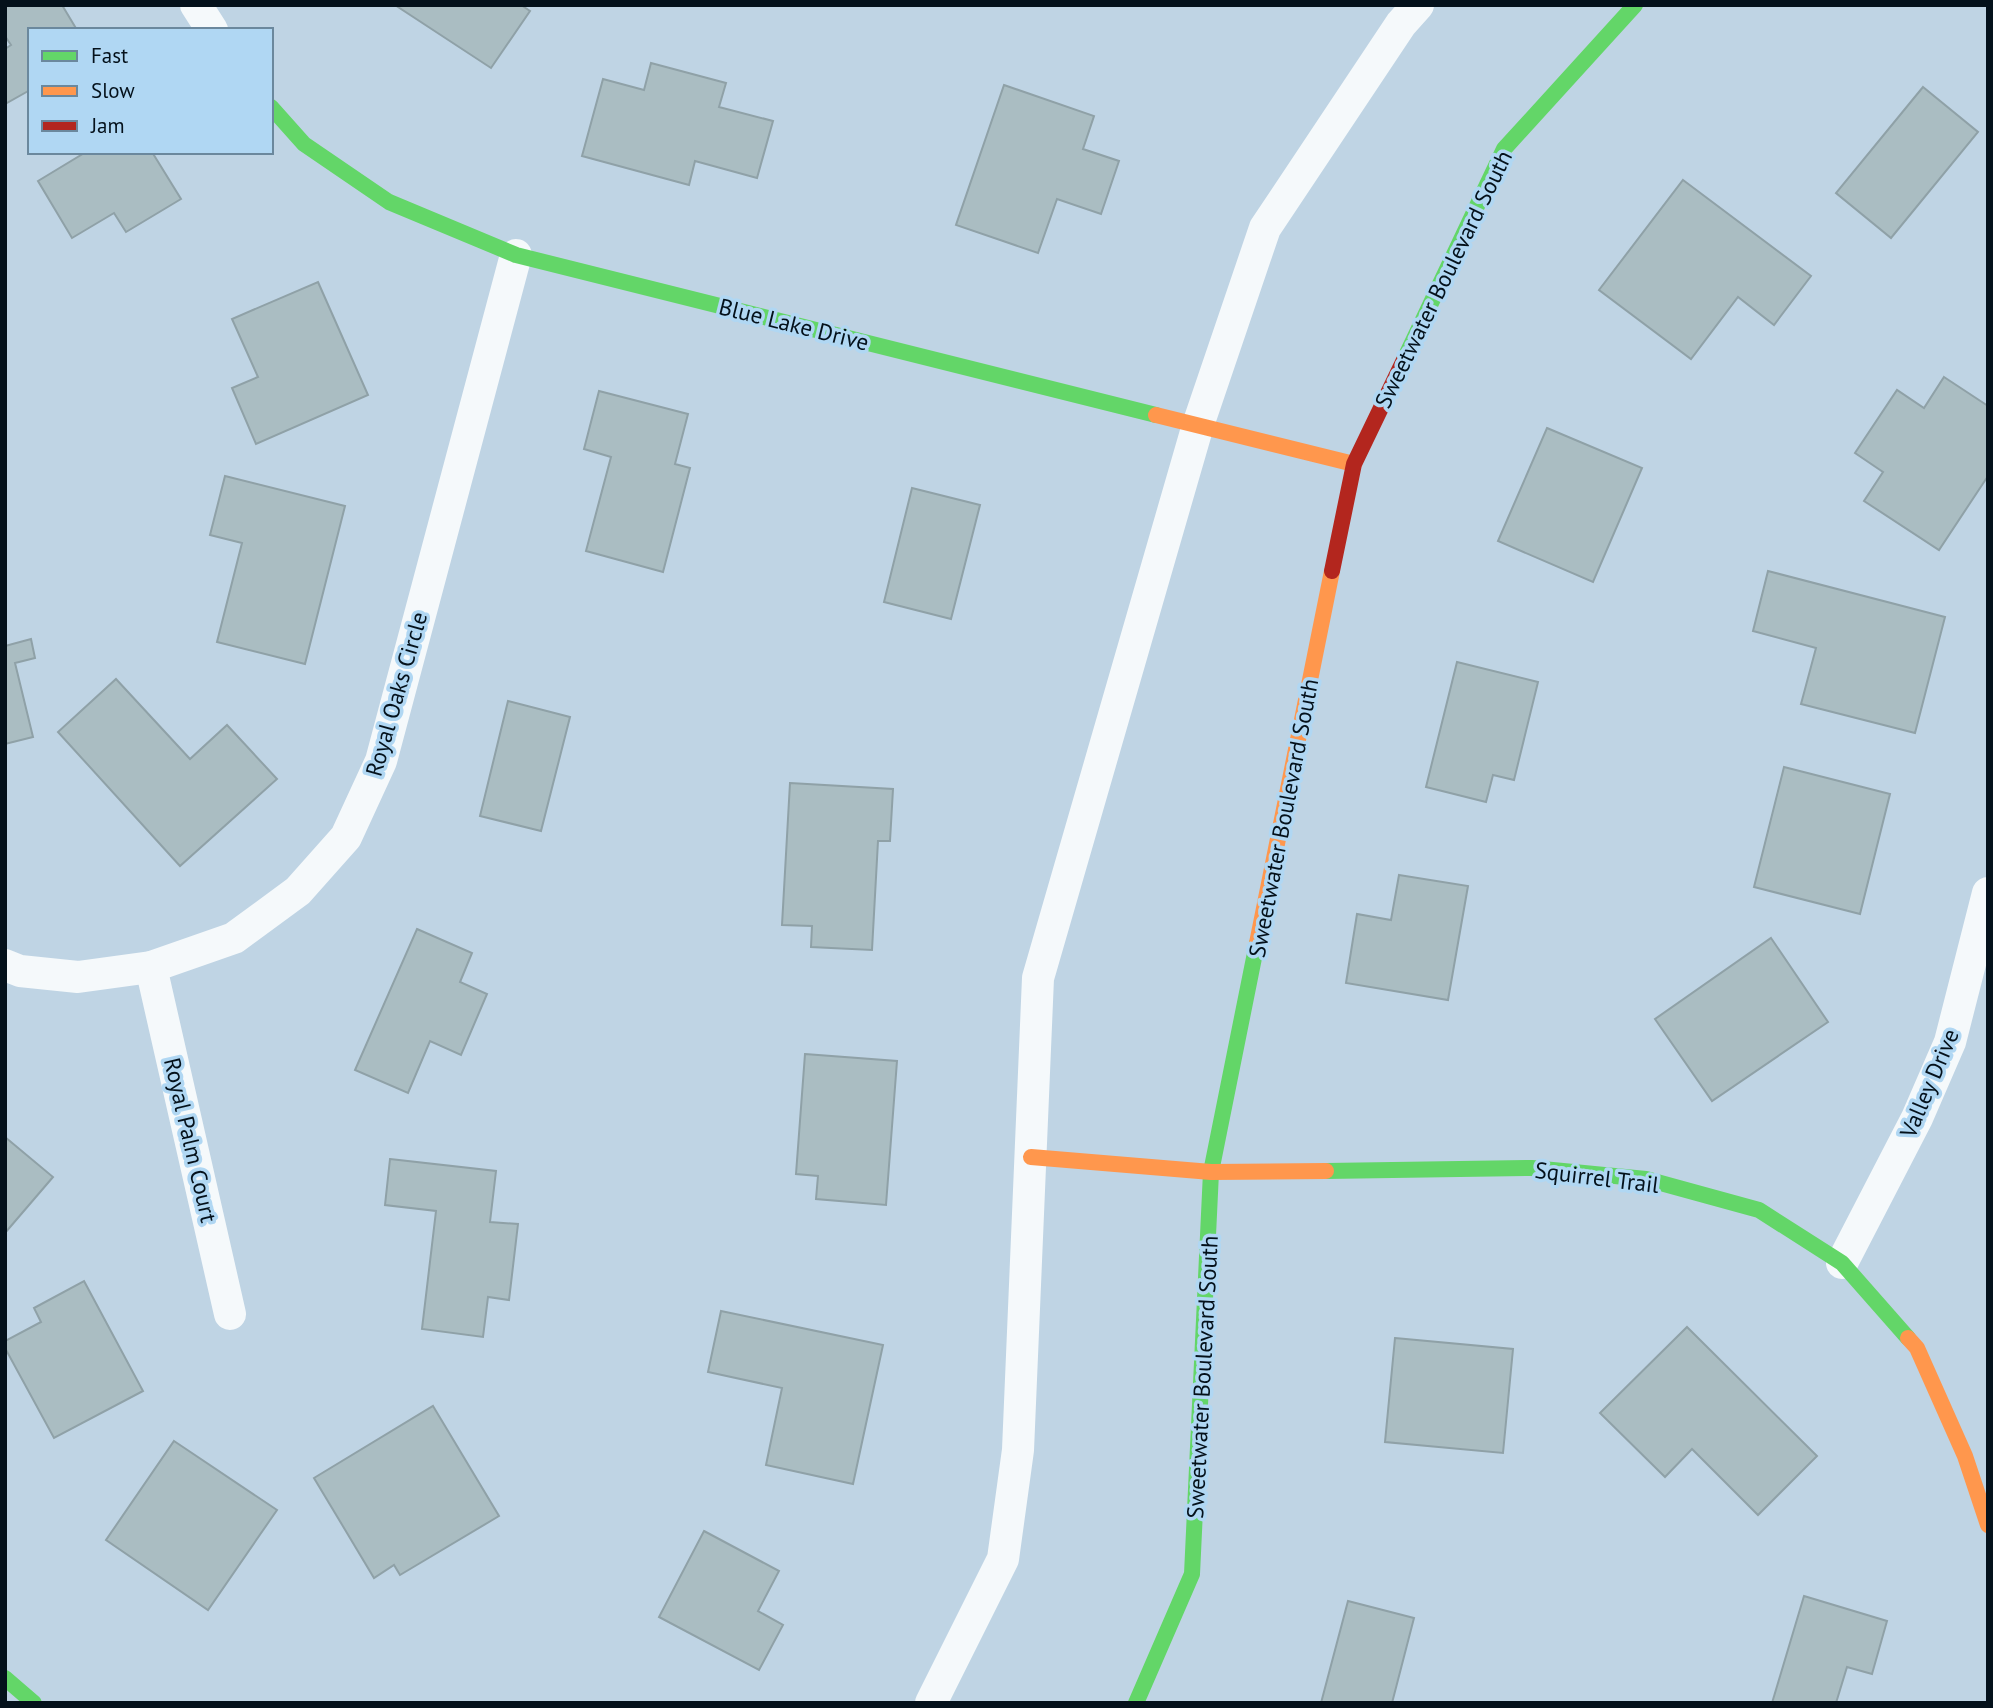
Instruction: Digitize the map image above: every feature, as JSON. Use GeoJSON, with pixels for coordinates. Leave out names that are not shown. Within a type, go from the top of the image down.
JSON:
{"type":"FeatureCollection","features":[{"type":"Feature","properties":{"kind":"street"},"geometry":{"type":"LineString","coordinates":[[196,5],[211,28]]}},
{"type":"Feature","properties":{"kind":"street"},"geometry":{"type":"LineString","coordinates":[[931,1703],[1003,1559],[1018,1450],[1038,978],[1198,425],[1265,228],[1401,24],[1418,5]]}},
{"type":"Feature","properties":{"kind":"street","name":"Sweetwater Boulevard South"},"geometry":{"type":"LineString","coordinates":[[1136,1703],[1192,1574],[1211,1172],[1354,464],[1504,149],[1635,5]]}},
{"type":"Feature","properties":{"kind":"street","name":"Blue Lake Drive"},"geometry":{"type":"LineString","coordinates":[[273,109],[303,145],[389,202],[516,255],[1354,464]]}},
{"type":"Feature","properties":{"kind":"street","name":"Royal Oaks Circle"},"geometry":{"type":"LineString","coordinates":[[5,965],[20,971],[78,977],[151,967],[234,938],[299,891],[346,837],[381,761],[516,255]]}},
{"type":"Feature","properties":{"kind":"street","name":"Valley Drive"},"geometry":{"type":"LineString","coordinates":[[1842,1263],[1917,1118],[1950,1042],[1988,893]]}},
{"type":"Feature","properties":{"kind":"street","name":"Royal Palm Court"},"geometry":{"type":"LineString","coordinates":[[151,967],[230,1314]]}},
{"type":"Feature","properties":{"kind":"street","name":"Squirrel Trail"},"geometry":{"type":"LineString","coordinates":[[1031,1157],[1211,1172],[1532,1168],[1646,1179],[1759,1210],[1842,1263],[1917,1348],[1965,1456],[1988,1525]]}},
{"type":"Feature","properties":{"kind":"street"},"geometry":{"type":"LineString","coordinates":[[5,1678],[34,1703]]}},
{"type":"Feature","properties":{"kind":"building"},"geometry":{"type":"Polygon","coordinates":[[[5,5],[62,5],[76,28],[28,28],[28,91],[5,104],[5,49],[11,45],[5,36],[5,5]]]}},
{"type":"Feature","properties":{"kind":"building"},"geometry":{"type":"Polygon","coordinates":[[[395,5],[521,5],[530,11],[491,68],[395,5]]]}},
{"type":"Feature","properties":{"kind":"building"},"geometry":{"type":"Polygon","coordinates":[[[651,63],[726,83],[719,107],[773,121],[757,178],[695,161],[689,185],[582,156],[603,79],[644,90],[651,63]]]}},
{"type":"Feature","properties":{"kind":"building"},"geometry":{"type":"Polygon","coordinates":[[[1004,85],[1094,116],[1083,149],[1119,161],[1101,214],[1057,199],[1038,253],[956,225],[1004,85]]]}},
{"type":"Feature","properties":{"kind":"building"},"geometry":{"type":"Polygon","coordinates":[[[1923,87],[1978,132],[1891,238],[1836,193],[1923,87]]]}},
{"type":"Feature","properties":{"kind":"building"},"geometry":{"type":"Polygon","coordinates":[[[83,154],[153,154],[181,199],[126,232],[114,213],[72,238],[38,181],[83,154]]]}},
{"type":"Feature","properties":{"kind":"building"},"geometry":{"type":"Polygon","coordinates":[[[1683,180],[1811,276],[1774,325],[1738,297],[1691,359],[1599,290],[1683,180]]]}},
{"type":"Feature","properties":{"kind":"building"},"geometry":{"type":"Polygon","coordinates":[[[318,282],[368,395],[256,444],[232,388],[258,377],[232,319],[318,282]]]}},
{"type":"Feature","properties":{"kind":"building"},"geometry":{"type":"Polygon","coordinates":[[[1944,377],[1988,406],[1988,476],[1939,550],[1864,501],[1883,472],[1855,453],[1897,390],[1924,408],[1944,377]]]}},
{"type":"Feature","properties":{"kind":"building"},"geometry":{"type":"Polygon","coordinates":[[[599,391],[688,414],[675,464],[690,468],[663,572],[586,551],[611,457],[584,449],[599,391]]]}},
{"type":"Feature","properties":{"kind":"building"},"geometry":{"type":"Polygon","coordinates":[[[1547,428],[1642,468],[1593,582],[1498,541],[1547,428]]]}},
{"type":"Feature","properties":{"kind":"building"},"geometry":{"type":"Polygon","coordinates":[[[225,476],[345,506],[305,664],[217,642],[242,543],[210,535],[225,476]]]}},
{"type":"Feature","properties":{"kind":"building"},"geometry":{"type":"Polygon","coordinates":[[[912,488],[980,505],[951,619],[884,602],[912,488]]]}},
{"type":"Feature","properties":{"kind":"building"},"geometry":{"type":"Polygon","coordinates":[[[1768,571],[1945,617],[1915,733],[1801,704],[1816,648],[1753,631],[1768,571]]]}},
{"type":"Feature","properties":{"kind":"building"},"geometry":{"type":"Polygon","coordinates":[[[31,639],[35,658],[15,663],[33,737],[5,744],[5,646],[31,639]]]}},
{"type":"Feature","properties":{"kind":"building"},"geometry":{"type":"Polygon","coordinates":[[[1457,662],[1538,682],[1514,780],[1493,775],[1486,802],[1426,787],[1457,662]]]}},
{"type":"Feature","properties":{"kind":"building"},"geometry":{"type":"Polygon","coordinates":[[[116,679],[190,759],[227,725],[277,779],[180,866],[58,732],[116,679]]]}},
{"type":"Feature","properties":{"kind":"building"},"geometry":{"type":"Polygon","coordinates":[[[508,701],[570,717],[541,831],[480,816],[508,701]]]}},
{"type":"Feature","properties":{"kind":"building"},"geometry":{"type":"Polygon","coordinates":[[[1784,767],[1890,794],[1860,914],[1754,887],[1784,767]]]}},
{"type":"Feature","properties":{"kind":"building"},"geometry":{"type":"Polygon","coordinates":[[[790,783],[893,789],[890,841],[878,841],[872,950],[811,947],[812,926],[782,925],[790,783]]]}},
{"type":"Feature","properties":{"kind":"building"},"geometry":{"type":"Polygon","coordinates":[[[1399,875],[1468,886],[1448,1000],[1346,983],[1357,914],[1391,920],[1399,875]]]}},
{"type":"Feature","properties":{"kind":"building"},"geometry":{"type":"Polygon","coordinates":[[[417,929],[472,953],[460,982],[487,994],[461,1055],[430,1041],[408,1093],[355,1070],[417,929]]]}},
{"type":"Feature","properties":{"kind":"building"},"geometry":{"type":"Polygon","coordinates":[[[1771,938],[1828,1022],[1712,1101],[1655,1019],[1771,938]]]}},
{"type":"Feature","properties":{"kind":"building"},"geometry":{"type":"Polygon","coordinates":[[[805,1054],[897,1061],[886,1205],[816,1199],[818,1176],[796,1174],[805,1054]]]}},
{"type":"Feature","properties":{"kind":"building"},"geometry":{"type":"Polygon","coordinates":[[[5,1137],[53,1177],[5,1233],[5,1137]]]}},
{"type":"Feature","properties":{"kind":"building"},"geometry":{"type":"Polygon","coordinates":[[[390,1159],[496,1171],[490,1222],[518,1224],[509,1300],[488,1297],[483,1337],[422,1329],[436,1211],[385,1205],[390,1159]]]}},
{"type":"Feature","properties":{"kind":"building"},"geometry":{"type":"Polygon","coordinates":[[[84,1281],[143,1391],[54,1438],[5,1348],[5,1341],[41,1322],[34,1308],[84,1281]]]}},
{"type":"Feature","properties":{"kind":"building"},"geometry":{"type":"Polygon","coordinates":[[[721,1311],[883,1345],[853,1484],[766,1465],[782,1388],[708,1372],[721,1311]]]}},
{"type":"Feature","properties":{"kind":"building"},"geometry":{"type":"Polygon","coordinates":[[[1687,1327],[1817,1456],[1758,1515],[1692,1449],[1665,1477],[1600,1413],[1687,1327]]]}},
{"type":"Feature","properties":{"kind":"building"},"geometry":{"type":"Polygon","coordinates":[[[1395,1338],[1513,1349],[1503,1453],[1385,1442],[1395,1338]]]}},
{"type":"Feature","properties":{"kind":"building"},"geometry":{"type":"Polygon","coordinates":[[[433,1406],[499,1516],[400,1575],[394,1565],[374,1578],[314,1478],[433,1406]]]}},
{"type":"Feature","properties":{"kind":"building"},"geometry":{"type":"Polygon","coordinates":[[[174,1441],[277,1510],[208,1610],[106,1540],[174,1441]]]}},
{"type":"Feature","properties":{"kind":"building"},"geometry":{"type":"Polygon","coordinates":[[[704,1531],[779,1571],[758,1611],[783,1625],[759,1670],[659,1617],[704,1531]]]}},
{"type":"Feature","properties":{"kind":"building"},"geometry":{"type":"Polygon","coordinates":[[[1804,1596],[1887,1621],[1872,1674],[1847,1667],[1836,1703],[1772,1703],[1804,1596]]]}},
{"type":"Feature","properties":{"kind":"building"},"geometry":{"type":"Polygon","coordinates":[[[1348,1601],[1414,1618],[1392,1703],[1321,1703],[1348,1601]]]}},
{"type":"Feature","properties":{"kind":"traffic: fast"},"geometry":{"type":"LineString","coordinates":[[1404,360],[1504,149],[1635,5]]}},
{"type":"Feature","properties":{"kind":"traffic: fast"},"geometry":{"type":"LineString","coordinates":[[273,109],[304,144],[389,202],[516,255],[1156,415]]}},
{"type":"Feature","properties":{"kind":"traffic: fast"},"geometry":{"type":"LineString","coordinates":[[1136,1703],[1192,1574],[1211,1172],[1257,943]]}},
{"type":"Feature","properties":{"kind":"traffic: fast"},"geometry":{"type":"LineString","coordinates":[[1326,1171],[1532,1168],[1646,1179],[1759,1210],[1842,1263],[1908,1338]]}},
{"type":"Feature","properties":{"kind":"traffic: fast"},"geometry":{"type":"LineString","coordinates":[[5,1678],[34,1703]]}},
{"type":"Feature","properties":{"kind":"traffic: slow"},"geometry":{"type":"LineString","coordinates":[[1156,415],[1354,464]]}},
{"type":"Feature","properties":{"kind":"traffic: slow"},"geometry":{"type":"LineString","coordinates":[[1257,943],[1332,571]]}},
{"type":"Feature","properties":{"kind":"traffic: slow"},"geometry":{"type":"LineString","coordinates":[[1031,1157],[1211,1172],[1326,1171]]}},
{"type":"Feature","properties":{"kind":"traffic: slow"},"geometry":{"type":"LineString","coordinates":[[1908,1338],[1917,1348],[1965,1456],[1988,1525]]}},
{"type":"Feature","properties":{"kind":"traffic: jam"},"geometry":{"type":"LineString","coordinates":[[1332,571],[1354,464],[1404,360]]}}]}
